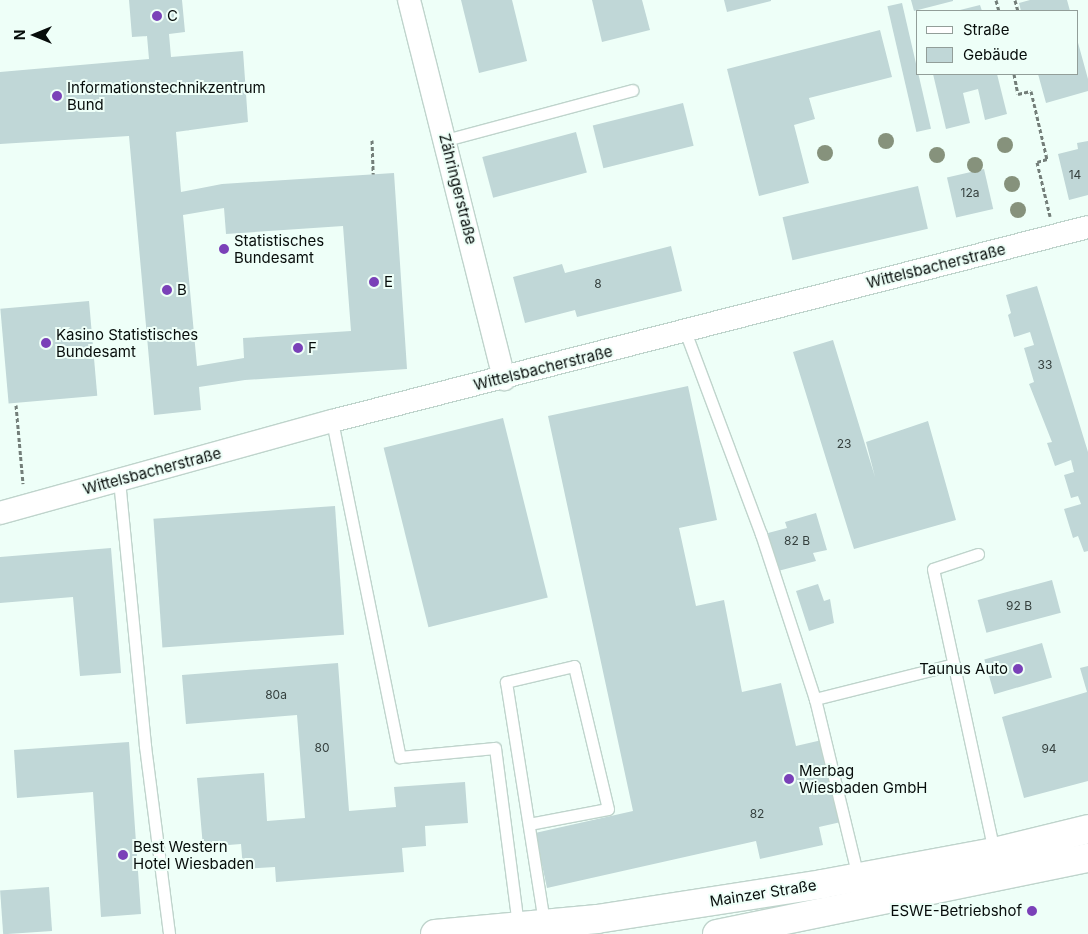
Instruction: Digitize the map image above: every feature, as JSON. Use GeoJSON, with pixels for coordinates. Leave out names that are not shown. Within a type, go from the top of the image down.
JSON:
{"type":"FeatureCollection","features":[{"type":"Feature","properties":{"kind":"main road","name":"Mainzer Straße"},"geometry":{"type":"LineString","coordinates":[[435,934],[597,919],[859,878],[994,852],[1088,829]]}},
{"type":"Feature","properties":{"kind":"main road","name":"Mainzer Straße"},"geometry":{"type":"LineString","coordinates":[[716,934],[1088,858]]}},
{"type":"Feature","properties":{"kind":"street","name":"Zähringerstraße"},"geometry":{"type":"LineString","coordinates":[[409,0],[446,140],[504,379]]}},
{"type":"Feature","properties":{"kind":"street","name":"Wittelsbacherstraße"},"geometry":{"type":"LineString","coordinates":[[0,513],[332,421],[504,379],[1088,227]]}},
{"type":"Feature","properties":{"kind":"lane"},"geometry":{"type":"LineString","coordinates":[[446,140],[632,90]]}},
{"type":"Feature","properties":{"kind":"lane"},"geometry":{"type":"LineString","coordinates":[[685,331],[761,534],[815,699],[859,878]]}},
{"type":"Feature","properties":{"kind":"lane"},"geometry":{"type":"LineString","coordinates":[[332,421],[400,757],[495,748],[531,924]]}},
{"type":"Feature","properties":{"kind":"lane"},"geometry":{"type":"LineString","coordinates":[[118,480],[145,746],[169,934]]}},
{"type":"Feature","properties":{"kind":"lane"},"geometry":{"type":"LineString","coordinates":[[978,554],[933,569],[994,852]]}},
{"type":"Feature","properties":{"kind":"lane"},"geometry":{"type":"LineString","coordinates":[[815,699],[954,664]]}},
{"type":"Feature","properties":{"kind":"lane"},"geometry":{"type":"LineString","coordinates":[[529,824],[608,809],[574,666],[506,682],[529,824],[531,924]]}},
{"type":"Feature","properties":{"kind":"path"},"geometry":{"type":"LineString","coordinates":[[1014,75],[1018,94],[1031,90],[1047,160],[1037,162],[1055,236]]}},
{"type":"Feature","properties":{"kind":"path"},"geometry":{"type":"LineString","coordinates":[[372,140],[373,174]]}},
{"type":"Feature","properties":{"kind":"path"},"geometry":{"type":"LineString","coordinates":[[16,405],[24,506]]}},
{"type":"Feature","properties":{"kind":"building"},"geometry":{"type":"Polygon","coordinates":[[[129,0],[182,0],[185,32],[169,34],[171,57],[243,51],[248,122],[176,132],[181,192],[222,184],[394,173],[407,369],[245,380],[199,387],[201,410],[154,415],[129,136],[0,144],[0,72],[149,59],[147,36],[132,37],[129,0]],[[224,208],[183,215],[197,366],[244,358],[243,338],[351,331],[343,226],[226,234],[224,208]]]}},
{"type":"Feature","properties":{"kind":"building"},"geometry":{"type":"Polygon","coordinates":[[[461,0],[512,0],[527,61],[479,73],[461,0]]]}},
{"type":"Feature","properties":{"kind":"building"},"geometry":{"type":"Polygon","coordinates":[[[592,0],[642,0],[650,30],[602,42],[592,0]]]}},
{"type":"Feature","properties":{"kind":"building"},"geometry":{"type":"Polygon","coordinates":[[[724,0],[771,0],[771,1],[727,12],[724,0]]]}},
{"type":"Feature","properties":{"kind":"building"},"geometry":{"type":"Polygon","coordinates":[[[911,0],[953,0],[953,1],[914,11],[911,0]]]}},
{"type":"Feature","properties":{"kind":"building"},"geometry":{"type":"Polygon","coordinates":[[[1030,0],[1067,0],[1070,10],[1021,10],[1019,3],[1030,0]]]}},
{"type":"Feature","properties":{"kind":"building"},"geometry":{"type":"Polygon","coordinates":[[[902,3],[916,64],[916,75],[919,75],[931,129],[916,132],[887,6],[902,3]]]}},
{"type":"Feature","properties":{"kind":"building"},"geometry":{"type":"Polygon","coordinates":[[[980,5],[982,10],[960,10],[980,5]]]}},
{"type":"Feature","properties":{"kind":"building"},"geometry":{"type":"Polygon","coordinates":[[[880,30],[892,77],[809,98],[815,119],[794,125],[809,183],[759,196],[727,69],[880,30]]]}},
{"type":"Feature","properties":{"kind":"building"},"geometry":{"type":"Polygon","coordinates":[[[1078,43],[1088,79],[1088,91],[1046,103],[1038,75],[1078,75],[1078,43]]]}},
{"type":"Feature","properties":{"kind":"building"},"geometry":{"type":"Polygon","coordinates":[[[933,75],[997,75],[1007,114],[985,120],[978,89],[963,93],[970,123],[946,129],[933,75]]]}},
{"type":"Feature","properties":{"kind":"building"},"geometry":{"type":"Polygon","coordinates":[[[683,103],[694,146],[603,168],[593,125],[683,103]]]}},
{"type":"Feature","properties":{"kind":"building"},"geometry":{"type":"Polygon","coordinates":[[[576,132],[587,173],[493,198],[482,157],[576,132]]]}},
{"type":"Feature","properties":{"kind":"building"},"geometry":{"type":"Polygon","coordinates":[[[1088,141],[1088,195],[1069,200],[1058,154],[1078,149],[1077,143],[1088,141]]]}},
{"type":"Feature","properties":{"kind":"building"},"geometry":{"type":"Polygon","coordinates":[[[984,169],[993,209],[956,217],[947,178],[984,169]]]}},
{"type":"Feature","properties":{"kind":"building"},"geometry":{"type":"Polygon","coordinates":[[[918,186],[928,229],[792,260],[783,217],[918,186]]]}},
{"type":"Feature","properties":{"kind":"building"},"geometry":{"type":"Polygon","coordinates":[[[671,246],[682,291],[577,317],[575,310],[525,323],[513,277],[562,264],[565,273],[671,246]]]}},
{"type":"Feature","properties":{"kind":"building"},"geometry":{"type":"Polygon","coordinates":[[[1037,286],[1088,452],[1088,551],[1084,552],[1078,536],[1073,538],[1064,509],[1081,504],[1078,496],[1071,498],[1064,475],[1074,472],[1071,460],[1055,466],[1047,443],[1052,442],[1029,384],[1034,382],[1024,348],[1034,345],[1030,332],[1014,337],[1008,315],[1011,313],[1006,295],[1037,286]]]}},
{"type":"Feature","properties":{"kind":"building","name":"Kasino Statistisches Bundesamt"},"geometry":{"type":"Polygon","coordinates":[[[89,301],[97,396],[9,403],[0,309],[89,301]]]}},
{"type":"Feature","properties":{"kind":"building"},"geometry":{"type":"Polygon","coordinates":[[[833,340],[875,477],[866,442],[928,421],[956,520],[854,549],[793,352],[833,340]]]}},
{"type":"Feature","properties":{"kind":"building"},"geometry":{"type":"Polygon","coordinates":[[[688,386],[717,520],[679,528],[696,606],[724,600],[742,692],[781,683],[796,746],[822,740],[841,822],[819,827],[823,845],[760,859],[756,841],[547,888],[535,833],[633,811],[548,416],[688,386]]]}},
{"type":"Feature","properties":{"kind":"building"},"geometry":{"type":"Polygon","coordinates":[[[503,418],[548,598],[428,627],[384,448],[503,418]]]}},
{"type":"Feature","properties":{"kind":"building"},"geometry":{"type":"Polygon","coordinates":[[[335,506],[344,635],[162,647],[153,519],[335,506]]]}},
{"type":"Feature","properties":{"kind":"building"},"geometry":{"type":"Polygon","coordinates":[[[816,513],[827,550],[813,553],[816,561],[778,571],[768,533],[787,528],[785,522],[816,513]]]}},
{"type":"Feature","properties":{"kind":"building"},"geometry":{"type":"Polygon","coordinates":[[[111,548],[121,673],[80,676],[73,597],[0,603],[0,557],[111,548]]]}},
{"type":"Feature","properties":{"kind":"building"},"geometry":{"type":"Polygon","coordinates":[[[1052,580],[1061,613],[986,633],[978,600],[1052,580]]]}},
{"type":"Feature","properties":{"kind":"building"},"geometry":{"type":"Polygon","coordinates":[[[818,584],[824,601],[830,599],[834,623],[809,631],[796,591],[818,584]]]}},
{"type":"Feature","properties":{"kind":"building","name":"Taunus Auto"},"geometry":{"type":"Polygon","coordinates":[[[1042,643],[1052,678],[994,694],[984,660],[1042,643]]]}},
{"type":"Feature","properties":{"kind":"building"},"geometry":{"type":"Polygon","coordinates":[[[338,663],[349,811],[396,807],[394,787],[465,782],[468,823],[425,826],[426,846],[402,848],[404,872],[276,882],[275,867],[243,869],[241,844],[203,847],[197,778],[264,773],[267,821],[305,818],[297,715],[186,724],[182,675],[338,663]]]}},
{"type":"Feature","properties":{"kind":"building"},"geometry":{"type":"Polygon","coordinates":[[[1088,666],[1088,781],[1024,798],[1002,717],[1087,692],[1080,668],[1088,666]]]}},
{"type":"Feature","properties":{"kind":"building"},"geometry":{"type":"Polygon","coordinates":[[[129,742],[141,914],[101,917],[93,792],[17,798],[14,750],[129,742]]]}},
{"type":"Feature","properties":{"kind":"building"},"geometry":{"type":"Polygon","coordinates":[[[49,887],[52,931],[3,934],[0,890],[49,887]]]}},
{"type":"Feature","properties":{"kind":"place","name":"C"},"geometry":{"type":"Point","coordinates":[157,16]}},
{"type":"Feature","properties":{"kind":"place","name":"Informationstechnikzentrum Bund"},"geometry":{"type":"Point","coordinates":[57,96]}},
{"type":"Feature","properties":{"kind":"place","name":"Statistisches Bundesamt"},"geometry":{"type":"Point","coordinates":[224,249]}},
{"type":"Feature","properties":{"kind":"place","name":"E"},"geometry":{"type":"Point","coordinates":[374,282]}},
{"type":"Feature","properties":{"kind":"place","name":"B"},"geometry":{"type":"Point","coordinates":[167,290]}},
{"type":"Feature","properties":{"kind":"place","name":"Kasino Statistisches Bundesamt"},"geometry":{"type":"Point","coordinates":[46,343]}},
{"type":"Feature","properties":{"kind":"place","name":"F"},"geometry":{"type":"Point","coordinates":[298,348]}},
{"type":"Feature","properties":{"kind":"place","name":"Taunus Auto"},"geometry":{"type":"Point","coordinates":[1018,669]}},
{"type":"Feature","properties":{"kind":"place","name":"Merbag Wiesbaden GmbH"},"geometry":{"type":"Point","coordinates":[789,779]}},
{"type":"Feature","properties":{"kind":"place","name":"Best Western Hotel Wiesbaden"},"geometry":{"type":"Point","coordinates":[123,855]}},
{"type":"Feature","properties":{"kind":"place","name":"ESWE-Betriebshof"},"geometry":{"type":"Point","coordinates":[1032,911]}}]}
